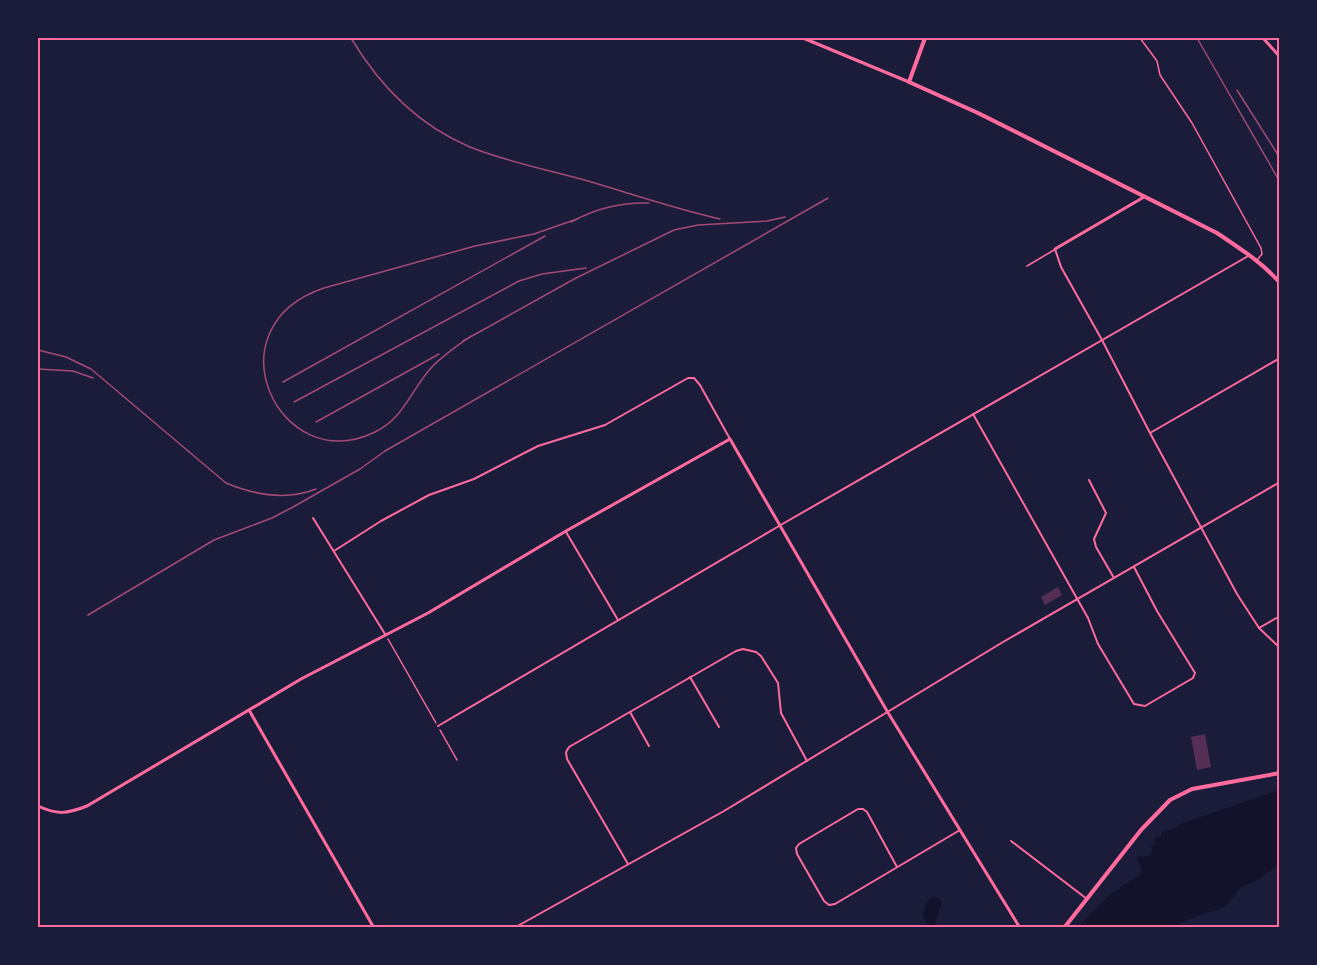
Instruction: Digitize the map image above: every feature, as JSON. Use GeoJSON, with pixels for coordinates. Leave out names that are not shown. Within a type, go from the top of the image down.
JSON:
{"type":"FeatureCollection","features":[{"type":"Feature","properties":{"kind":"main road"},"geometry":{"type":"LineString","coordinates":[[925,38],[909,82],[978,113],[1217,233],[1250,255],[1280,283]]}},
{"type":"Feature","properties":{"kind":"main road"},"geometry":{"type":"LineString","coordinates":[[1064,927],[1141,830],[1170,800],[1192,789],[1280,773]]}},
{"type":"Feature","properties":{"kind":"street"},"geometry":{"type":"LineString","coordinates":[[803,38],[909,82]]}},
{"type":"Feature","properties":{"kind":"street"},"geometry":{"type":"LineString","coordinates":[[1263,38],[1280,57]]}},
{"type":"Feature","properties":{"kind":"street"},"geometry":{"type":"LineString","coordinates":[[1145,196],[1055,249],[1061,267],[1237,594],[1259,628],[1280,648]]}},
{"type":"Feature","properties":{"kind":"street"},"geometry":{"type":"LineString","coordinates":[[438,726],[779,526],[1250,255]]}},
{"type":"Feature","properties":{"kind":"street"},"geometry":{"type":"LineString","coordinates":[[1150,432],[1280,358]]}},
{"type":"Feature","properties":{"kind":"street"},"geometry":{"type":"LineString","coordinates":[[334,551],[381,521],[429,495],[474,479],[538,446],[605,424],[688,378],[694,378],[887,711],[1020,927]]}},
{"type":"Feature","properties":{"kind":"street"},"geometry":{"type":"LineString","coordinates":[[973,414],[1091,625],[1098,644],[1134,704],[1145,706],[1193,678],[1195,673],[1157,611],[1134,567]]}},
{"type":"Feature","properties":{"kind":"street"},"geometry":{"type":"LineString","coordinates":[[38,806],[52,812],[70,812],[87,806],[301,679],[428,613],[566,531],[730,439]]}},
{"type":"Feature","properties":{"kind":"street"},"geometry":{"type":"LineString","coordinates":[[1089,480],[1106,513],[1095,534],[1096,547],[1114,578]]}},
{"type":"Feature","properties":{"kind":"street"},"geometry":{"type":"LineString","coordinates":[[514,927],[724,811],[887,711],[1280,482]]}},
{"type":"Feature","properties":{"kind":"street"},"geometry":{"type":"LineString","coordinates":[[313,519],[385,634]]}},
{"type":"Feature","properties":{"kind":"street"},"geometry":{"type":"LineString","coordinates":[[566,531],[618,620]]}},
{"type":"Feature","properties":{"kind":"street"},"geometry":{"type":"LineString","coordinates":[[1259,628],[1280,616]]}},
{"type":"Feature","properties":{"kind":"street"},"geometry":{"type":"LineString","coordinates":[[628,865],[567,759],[566,752],[569,747],[743,649],[756,652],[761,656],[778,683],[781,713],[807,761]]}},
{"type":"Feature","properties":{"kind":"street"},"geometry":{"type":"LineString","coordinates":[[690,677],[719,726]]}},
{"type":"Feature","properties":{"kind":"street"},"geometry":{"type":"LineString","coordinates":[[249,710],[374,927]]}},
{"type":"Feature","properties":{"kind":"street"},"geometry":{"type":"LineString","coordinates":[[630,712],[649,746]]}},
{"type":"Feature","properties":{"kind":"street"},"geometry":{"type":"LineString","coordinates":[[897,867],[863,808],[799,844],[796,849],[824,902],[830,905],[835,904],[960,830]]}},
{"type":"Feature","properties":{"kind":"street"},"geometry":{"type":"LineString","coordinates":[[1011,841],[1087,899]]}},
{"type":"Feature","properties":{"kind":"lane"},"geometry":{"type":"LineString","coordinates":[[1140,38],[1157,61],[1160,75],[1192,123],[1261,249],[1262,254],[1257,261]]}},
{"type":"Feature","properties":{"kind":"lane"},"geometry":{"type":"LineString","coordinates":[[1027,266],[1055,249]]}},
{"type":"Feature","properties":{"kind":"path"},"geometry":{"type":"LineString","coordinates":[[385,634],[458,760]]}},
{"type":"Feature","properties":{"kind":"shaded area"},"geometry":{"type":"Polygon","coordinates":[[[1279,790],[1279,864],[1258,880],[1241,887],[1225,907],[1186,920],[1175,927],[1079,927],[1107,898],[1123,885],[1141,875],[1137,857],[1149,856],[1152,853],[1151,847],[1155,844],[1155,837],[1161,837],[1161,832],[1279,790]]]}},
{"type":"Feature","properties":{"kind":"shaded area"},"geometry":{"type":"Polygon","coordinates":[[[932,897],[939,898],[942,902],[935,923],[937,927],[928,927],[924,918],[924,907],[932,897]]]}},
{"type":"Feature","properties":{"kind":"building"},"geometry":{"type":"Polygon","coordinates":[[[1058,587],[1062,595],[1045,605],[1041,597],[1058,587]]]}},
{"type":"Feature","properties":{"kind":"building"},"geometry":{"type":"Polygon","coordinates":[[[1205,734],[1211,767],[1197,770],[1191,737],[1205,734]]]}},
{"type":"Feature","properties":{"kind":"railway"},"geometry":{"type":"LineString","coordinates":[[351,38],[387,87],[417,115],[451,138],[470,147],[528,166],[720,219]]}},
{"type":"Feature","properties":{"kind":"railway"},"geometry":{"type":"LineString","coordinates":[[1197,38],[1280,182]]}},
{"type":"Feature","properties":{"kind":"railway"},"geometry":{"type":"LineString","coordinates":[[1237,90],[1280,158]]}},
{"type":"Feature","properties":{"kind":"railway"},"geometry":{"type":"LineString","coordinates":[[88,615],[214,540],[272,518],[293,507],[360,469],[385,451],[828,198]]}},
{"type":"Feature","properties":{"kind":"railway"},"geometry":{"type":"LineString","coordinates":[[571,222],[608,207],[649,203]]}},
{"type":"Feature","properties":{"kind":"railway"},"geometry":{"type":"LineString","coordinates":[[463,341],[576,278],[674,230],[698,225],[767,221],[785,217]]}},
{"type":"Feature","properties":{"kind":"railway"},"geometry":{"type":"LineString","coordinates":[[471,336],[431,368],[400,411],[385,426],[375,432],[340,441],[310,435],[286,417],[270,392],[264,363],[270,334],[289,307],[324,288],[475,246],[534,234],[577,219]]}},
{"type":"Feature","properties":{"kind":"railway"},"geometry":{"type":"LineString","coordinates":[[283,382],[545,236]]}},
{"type":"Feature","properties":{"kind":"railway"},"geometry":{"type":"LineString","coordinates":[[294,402],[519,281],[542,274],[586,268]]}},
{"type":"Feature","properties":{"kind":"railway"},"geometry":{"type":"LineString","coordinates":[[38,350],[66,357],[91,369],[226,483],[248,491],[282,496],[316,489]]}},
{"type":"Feature","properties":{"kind":"railway"},"geometry":{"type":"LineString","coordinates":[[316,422],[439,354]]}},
{"type":"Feature","properties":{"kind":"railway"},"geometry":{"type":"LineString","coordinates":[[38,369],[73,371],[93,378]]}}]}
